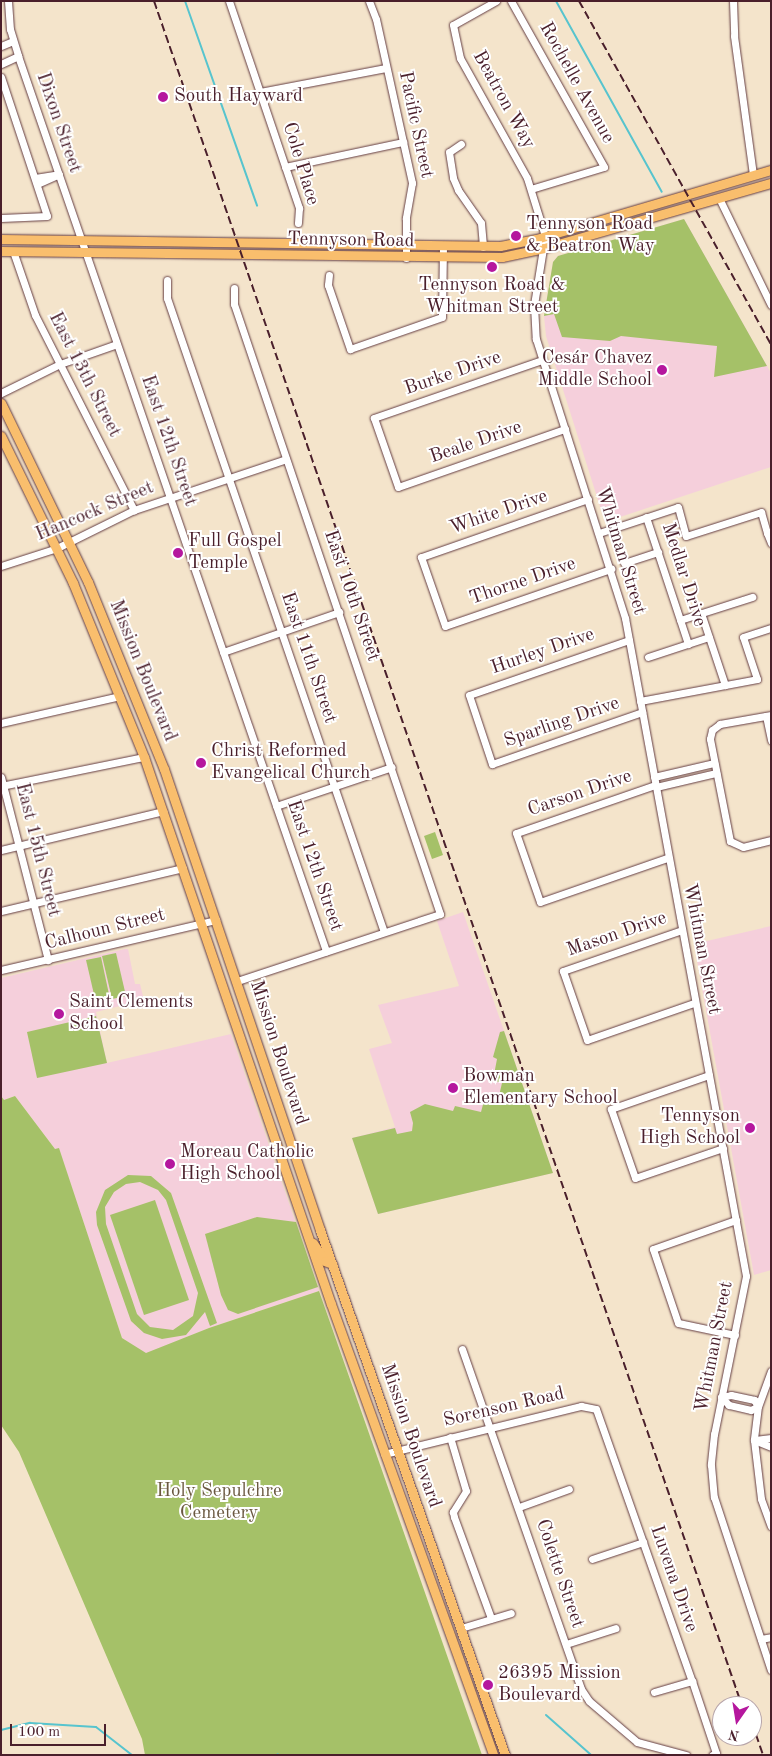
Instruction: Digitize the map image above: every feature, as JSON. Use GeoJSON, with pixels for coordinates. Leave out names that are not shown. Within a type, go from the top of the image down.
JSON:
{"type":"FeatureCollection","features":[{"type":"Feature","properties":{"kind":"main road","name":"Tennyson Road"},"geometry":{"type":"LineString","coordinates":[[1,239],[483,247],[545,236],[771,170]]}},
{"type":"Feature","properties":{"kind":"main road","name":"Tennyson Road"},"geometry":{"type":"LineString","coordinates":[[1,251],[406,258],[502,257],[544,248],[771,182]]}},
{"type":"Feature","properties":{"kind":"main road","name":"Mission Boulevard"},"geometry":{"type":"LineString","coordinates":[[1,403],[70,542],[150,732],[255,1033],[332,1264],[505,1755]]}},
{"type":"Feature","properties":{"kind":"main road","name":"Mission Boulevard"},"geometry":{"type":"LineString","coordinates":[[1,436],[57,548],[144,757],[307,1234],[493,1755]]}},
{"type":"Feature","properties":{"kind":"main road"},"geometry":{"type":"LineString","coordinates":[[240,1038],[255,1033]]}},
{"type":"Feature","properties":{"kind":"main road"},"geometry":{"type":"LineString","coordinates":[[307,1234],[325,1260],[332,1264]]}},
{"type":"Feature","properties":{"kind":"street","name":"Dixon Street"},"geometry":{"type":"LineString","coordinates":[[8,1],[13,41],[87,252]]}},
{"type":"Feature","properties":{"kind":"street","name":"Cole Place"},"geometry":{"type":"LineString","coordinates":[[229,1],[299,208],[298,223]]}},
{"type":"Feature","properties":{"kind":"street","name":"Pacific Street"},"geometry":{"type":"LineString","coordinates":[[369,1],[376,19],[413,190],[406,218],[406,258]]}},
{"type":"Feature","properties":{"kind":"street","name":"Beatron Way"},"geometry":{"type":"LineString","coordinates":[[496,1],[453,25],[457,48],[464,68],[531,189],[545,236]]}},
{"type":"Feature","properties":{"kind":"street","name":"Rochelle Avenue"},"geometry":{"type":"LineString","coordinates":[[511,1],[604,167],[531,189]]}},
{"type":"Feature","properties":{"kind":"street"},"geometry":{"type":"LineString","coordinates":[[733,1],[733,29],[753,175]]}},
{"type":"Feature","properties":{"kind":"street"},"geometry":{"type":"LineString","coordinates":[[1,46],[13,41]]}},
{"type":"Feature","properties":{"kind":"street"},"geometry":{"type":"LineString","coordinates":[[1,64],[18,56]]}},
{"type":"Feature","properties":{"kind":"street"},"geometry":{"type":"LineString","coordinates":[[260,92],[386,68]]}},
{"type":"Feature","properties":{"kind":"street"},"geometry":{"type":"LineString","coordinates":[[1,77],[47,216],[1,218]]}},
{"type":"Feature","properties":{"kind":"street"},"geometry":{"type":"LineString","coordinates":[[286,167],[403,142]]}},
{"type":"Feature","properties":{"kind":"street"},"geometry":{"type":"LineString","coordinates":[[461,144],[449,152],[450,162],[458,190],[481,223],[483,247]]}},
{"type":"Feature","properties":{"kind":"street"},"geometry":{"type":"LineString","coordinates":[[36,181],[51,173],[59,174]]}},
{"type":"Feature","properties":{"kind":"street"},"geometry":{"type":"LineString","coordinates":[[719,198],[771,305]]}},
{"type":"Feature","properties":{"kind":"street","name":"Whitman Street"},"geometry":{"type":"LineString","coordinates":[[545,236],[534,316],[542,360],[611,568],[629,640],[694,1003],[746,1276],[712,1450],[714,1497],[771,1670]]}},
{"type":"Feature","properties":{"kind":"street"},"geometry":{"type":"LineString","coordinates":[[329,274],[328,285],[350,349],[442,317],[443,247]]}},
{"type":"Feature","properties":{"kind":"street","name":"East 13th Street"},"geometry":{"type":"LineString","coordinates":[[13,251],[32,307],[134,510]]}},
{"type":"Feature","properties":{"kind":"street","name":"East 12th Street"},"geometry":{"type":"LineString","coordinates":[[87,252],[326,951]]}},
{"type":"Feature","properties":{"kind":"street","name":"East 11th Street"},"geometry":{"type":"LineString","coordinates":[[168,280],[167,298],[384,932]]}},
{"type":"Feature","properties":{"kind":"street","name":"East 10th Street"},"geometry":{"type":"LineString","coordinates":[[234,288],[234,304],[392,767],[440,914],[384,932]]}},
{"type":"Feature","properties":{"kind":"street"},"geometry":{"type":"LineString","coordinates":[[1,393],[60,364],[117,344]]}},
{"type":"Feature","properties":{"kind":"street","name":"Burke Drive"},"geometry":{"type":"LineString","coordinates":[[398,488],[374,418],[542,360]]}},
{"type":"Feature","properties":{"kind":"street","name":"Beale Drive"},"geometry":{"type":"LineString","coordinates":[[398,488],[565,429]]}},
{"type":"Feature","properties":{"kind":"street","name":"Hancock Street"},"geometry":{"type":"LineString","coordinates":[[1,566],[57,548],[134,510],[286,458]]}},
{"type":"Feature","properties":{"kind":"street","name":"White Drive"},"geometry":{"type":"LineString","coordinates":[[445,626],[421,557],[588,499]]}},
{"type":"Feature","properties":{"kind":"street"},"geometry":{"type":"LineString","coordinates":[[599,533],[678,507],[686,536],[761,512],[771,543]]}},
{"type":"Feature","properties":{"kind":"street","name":"Medlar Drive"},"geometry":{"type":"LineString","coordinates":[[646,517],[688,644]]}},
{"type":"Feature","properties":{"kind":"street"},"geometry":{"type":"LineString","coordinates":[[624,563],[658,552]]}},
{"type":"Feature","properties":{"kind":"street","name":"Thorne Drive"},"geometry":{"type":"LineString","coordinates":[[445,626],[611,568]]}},
{"type":"Feature","properties":{"kind":"street"},"geometry":{"type":"LineString","coordinates":[[680,620],[752,597]]}},
{"type":"Feature","properties":{"kind":"street"},"geometry":{"type":"LineString","coordinates":[[223,652],[339,612]]}},
{"type":"Feature","properties":{"kind":"street","name":"Medlar Drive"},"geometry":{"type":"LineString","coordinates":[[701,613],[725,685]]}},
{"type":"Feature","properties":{"kind":"street"},"geometry":{"type":"LineString","coordinates":[[640,701],[758,679],[743,636],[771,628]]}},
{"type":"Feature","properties":{"kind":"street"},"geometry":{"type":"LineString","coordinates":[[648,657],[709,637]]}},
{"type":"Feature","properties":{"kind":"street","name":"Hurley Drive"},"geometry":{"type":"LineString","coordinates":[[492,764],[469,695],[629,640]]}},
{"type":"Feature","properties":{"kind":"street"},"geometry":{"type":"LineString","coordinates":[[1,723],[120,696]]}},
{"type":"Feature","properties":{"kind":"street","name":"Sparling Drive"},"geometry":{"type":"LineString","coordinates":[[492,764],[642,712]]}},
{"type":"Feature","properties":{"kind":"street"},"geometry":{"type":"LineString","coordinates":[[771,740],[768,716],[720,724],[712,730],[710,739],[728,836],[733,845],[743,847],[771,840]]}},
{"type":"Feature","properties":{"kind":"street"},"geometry":{"type":"LineString","coordinates":[[2,786],[144,757]]}},
{"type":"Feature","properties":{"kind":"street","name":"Carson Drive"},"geometry":{"type":"LineString","coordinates":[[668,858],[540,902],[516,833],[714,763]]}},
{"type":"Feature","properties":{"kind":"street"},"geometry":{"type":"LineString","coordinates":[[276,806],[392,767]]}},
{"type":"Feature","properties":{"kind":"street","name":"Carson Drive"},"geometry":{"type":"LineString","coordinates":[[655,783],[716,773]]}},
{"type":"Feature","properties":{"kind":"street","name":"East 15th Street"},"geometry":{"type":"LineString","coordinates":[[1,777],[48,960]]}},
{"type":"Feature","properties":{"kind":"street"},"geometry":{"type":"LineString","coordinates":[[1,850],[163,811]]}},
{"type":"Feature","properties":{"kind":"street"},"geometry":{"type":"LineString","coordinates":[[1,911],[183,868]]}},
{"type":"Feature","properties":{"kind":"street","name":"Calhoun Street"},"geometry":{"type":"LineString","coordinates":[[1,970],[216,920]]}},
{"type":"Feature","properties":{"kind":"street","name":"Mason Drive"},"geometry":{"type":"LineString","coordinates":[[682,930],[563,971],[587,1040],[694,1003]]}},
{"type":"Feature","properties":{"kind":"street"},"geometry":{"type":"LineString","coordinates":[[237,981],[384,932]]}},
{"type":"Feature","properties":{"kind":"street"},"geometry":{"type":"LineString","coordinates":[[709,1075],[611,1109],[635,1178],[723,1148]]}},
{"type":"Feature","properties":{"kind":"street"},"geometry":{"type":"LineString","coordinates":[[735,1335],[678,1323],[653,1249],[736,1220]]}},
{"type":"Feature","properties":{"kind":"street","name":"Colette Street"},"geometry":{"type":"LineString","coordinates":[[462,1349],[519,1507],[578,1681],[589,1701],[643,1746],[686,1755]]}},
{"type":"Feature","properties":{"kind":"street"},"geometry":{"type":"LineString","coordinates":[[771,1371],[758,1406],[754,1440],[762,1499],[771,1526]]}},
{"type":"Feature","properties":{"kind":"street"},"geometry":{"type":"LineString","coordinates":[[721,1397],[729,1405],[751,1410],[758,1406]]}},
{"type":"Feature","properties":{"kind":"street","name":"Sorenson Road"},"geometry":{"type":"LineString","coordinates":[[384,1454],[588,1405],[600,1414]]}},
{"type":"Feature","properties":{"kind":"street","name":"Luvena Drive"},"geometry":{"type":"LineString","coordinates":[[600,1414],[692,1680],[714,1754]]}},
{"type":"Feature","properties":{"kind":"street"},"geometry":{"type":"LineString","coordinates":[[450,1437],[466,1490],[453,1512],[454,1517],[491,1618]]}},
{"type":"Feature","properties":{"kind":"street"},"geometry":{"type":"LineString","coordinates":[[754,1440],[771,1438]]}},
{"type":"Feature","properties":{"kind":"street"},"geometry":{"type":"LineString","coordinates":[[754,1440],[771,1447]]}},
{"type":"Feature","properties":{"kind":"street"},"geometry":{"type":"LineString","coordinates":[[519,1507],[569,1489]]}},
{"type":"Feature","properties":{"kind":"street"},"geometry":{"type":"LineString","coordinates":[[592,1559],[643,1542]]}},
{"type":"Feature","properties":{"kind":"street"},"geometry":{"type":"LineString","coordinates":[[461,1628],[491,1618],[511,1614]]}},
{"type":"Feature","properties":{"kind":"street"},"geometry":{"type":"LineString","coordinates":[[566,1644],[616,1628]]}},
{"type":"Feature","properties":{"kind":"street"},"geometry":{"type":"LineString","coordinates":[[761,1640],[771,1637]]}},
{"type":"Feature","properties":{"kind":"street"},"geometry":{"type":"LineString","coordinates":[[654,1692],[692,1680]]}},
{"type":"Feature","properties":{"kind":"shaded area","name":"Cesár Chavez Middle School"},"geometry":{"type":"Polygon","coordinates":[[[684,219],[771,373],[771,467],[605,522],[546,336],[544,316],[553,262],[558,256],[684,219]]]}},
{"type":"Feature","properties":{"kind":"shaded area","name":"Bowman Elementary School"},"geometry":{"type":"Polygon","coordinates":[[[463,912],[553,1173],[378,1214],[352,1138],[395,1127],[369,1049],[392,1043],[378,1005],[459,986],[437,921],[463,912]]]}},
{"type":"Feature","properties":{"kind":"shaded area","name":"Tennyson High School"},"geometry":{"type":"Polygon","coordinates":[[[771,926],[771,1270],[754,1275],[694,944],[771,926]]]}},
{"type":"Feature","properties":{"kind":"shaded area","name":"Moreau Catholic High School"},"geometry":{"type":"Polygon","coordinates":[[[128,949],[135,984],[140,984],[144,1000],[96,1012],[107,1063],[231,1034],[319,1291],[209,1328],[146,1354],[122,1338],[59,1149],[55,1149],[15,1096],[4,1100],[1,1096],[1,978],[128,949]]]}},
{"type":"Feature","properties":{"kind":"green space"},"geometry":{"type":"Polygon","coordinates":[[[684,219],[767,366],[714,377],[717,346],[621,336],[610,341],[562,337],[554,314],[544,316],[553,262],[558,256],[684,219]]]}},
{"type":"Feature","properties":{"kind":"green space"},"geometry":{"type":"Polygon","coordinates":[[[435,832],[443,855],[432,859],[424,836],[435,832]]]}},
{"type":"Feature","properties":{"kind":"green space"},"geometry":{"type":"Polygon","coordinates":[[[116,953],[126,996],[112,999],[102,956],[116,953]]]}},
{"type":"Feature","properties":{"kind":"green space"},"geometry":{"type":"Polygon","coordinates":[[[101,957],[110,999],[96,1003],[86,960],[101,957]]]}},
{"type":"Feature","properties":{"kind":"green space"},"geometry":{"type":"Polygon","coordinates":[[[96,1016],[107,1063],[37,1078],[27,1032],[96,1016]]]}},
{"type":"Feature","properties":{"kind":"green space"},"geometry":{"type":"Polygon","coordinates":[[[504,1031],[553,1173],[378,1214],[352,1138],[395,1128],[397,1134],[412,1131],[413,1123],[410,1112],[425,1104],[453,1111],[455,1106],[481,1112],[485,1097],[498,1100],[502,1083],[493,1080],[497,1059],[493,1057],[500,1032],[504,1031]]]}},
{"type":"Feature","properties":{"kind":"green space","name":"Holy Sepulchre Cemetery"},"geometry":{"type":"Polygon","coordinates":[[[1,1096],[4,1100],[15,1096],[55,1149],[59,1148],[122,1338],[146,1353],[209,1328],[319,1291],[482,1755],[145,1755],[142,1739],[19,1452],[1,1425],[1,1096]]]}},
{"type":"Feature","properties":{"kind":"green space"},"geometry":{"type":"Polygon","coordinates":[[[128,1175],[151,1176],[171,1193],[217,1323],[210,1326],[205,1312],[186,1335],[162,1339],[144,1333],[131,1321],[97,1225],[96,1212],[105,1190],[128,1175]],[[140,1182],[126,1184],[114,1192],[105,1207],[106,1224],[137,1314],[150,1327],[173,1330],[193,1316],[198,1293],[166,1200],[158,1190],[140,1182]]]}},
{"type":"Feature","properties":{"kind":"green space"},"geometry":{"type":"Polygon","coordinates":[[[155,1200],[189,1300],[144,1315],[110,1215],[155,1200]]]}},
{"type":"Feature","properties":{"kind":"green space"},"geometry":{"type":"Polygon","coordinates":[[[257,1217],[296,1222],[318,1287],[238,1314],[228,1310],[221,1295],[205,1234],[257,1217]]]}},
{"type":"Feature","properties":{"kind":"waterway"},"geometry":{"type":"LineString","coordinates":[[185,1],[257,206]]}},
{"type":"Feature","properties":{"kind":"waterway"},"geometry":{"type":"LineString","coordinates":[[556,1],[662,192]]}},
{"type":"Feature","properties":{"kind":"waterway"},"geometry":{"type":"LineString","coordinates":[[546,1715],[591,1755]]}},
{"type":"Feature","properties":{"kind":"waterway"},"geometry":{"type":"LineString","coordinates":[[1,1730],[30,1723],[96,1727],[132,1755]]}},
{"type":"Feature","properties":{"kind":"railway"},"geometry":{"type":"LineString","coordinates":[[154,1],[739,1696]]}},
{"type":"Feature","properties":{"kind":"railway"},"geometry":{"type":"LineString","coordinates":[[579,1],[771,344]]}},
{"type":"Feature","properties":{"kind":"railway"},"geometry":{"type":"LineString","coordinates":[[760,1746],[763,1755]]}},
{"type":"Feature","properties":{"kind":"place","name":"South Hayward"},"geometry":{"type":"Point","coordinates":[163,97]}},
{"type":"Feature","properties":{"kind":"place","name":"Tennyson Road & Beatron Way"},"geometry":{"type":"Point","coordinates":[516,236]}},
{"type":"Feature","properties":{"kind":"place","name":"Tennyson Road & Whitman Street"},"geometry":{"type":"Point","coordinates":[492,267]}},
{"type":"Feature","properties":{"kind":"place","name":"Cesár Chavez Middle School"},"geometry":{"type":"Point","coordinates":[662,370]}},
{"type":"Feature","properties":{"kind":"place","name":"Full Gospel Temple"},"geometry":{"type":"Point","coordinates":[178,553]}},
{"type":"Feature","properties":{"kind":"place","name":"Christ Reformed Evangelical Church"},"geometry":{"type":"Point","coordinates":[201,763]}},
{"type":"Feature","properties":{"kind":"place","name":"Saint Clements School"},"geometry":{"type":"Point","coordinates":[59,1014]}},
{"type":"Feature","properties":{"kind":"place","name":"Bowman Elementary School"},"geometry":{"type":"Point","coordinates":[453,1088]}},
{"type":"Feature","properties":{"kind":"place","name":"Tennyson High School"},"geometry":{"type":"Point","coordinates":[750,1128]}},
{"type":"Feature","properties":{"kind":"place","name":"Moreau Catholic High School"},"geometry":{"type":"Point","coordinates":[170,1164]}},
{"type":"Feature","properties":{"kind":"place","name":"26395 Mission Boulevard"},"geometry":{"type":"Point","coordinates":[488,1685]}}]}
